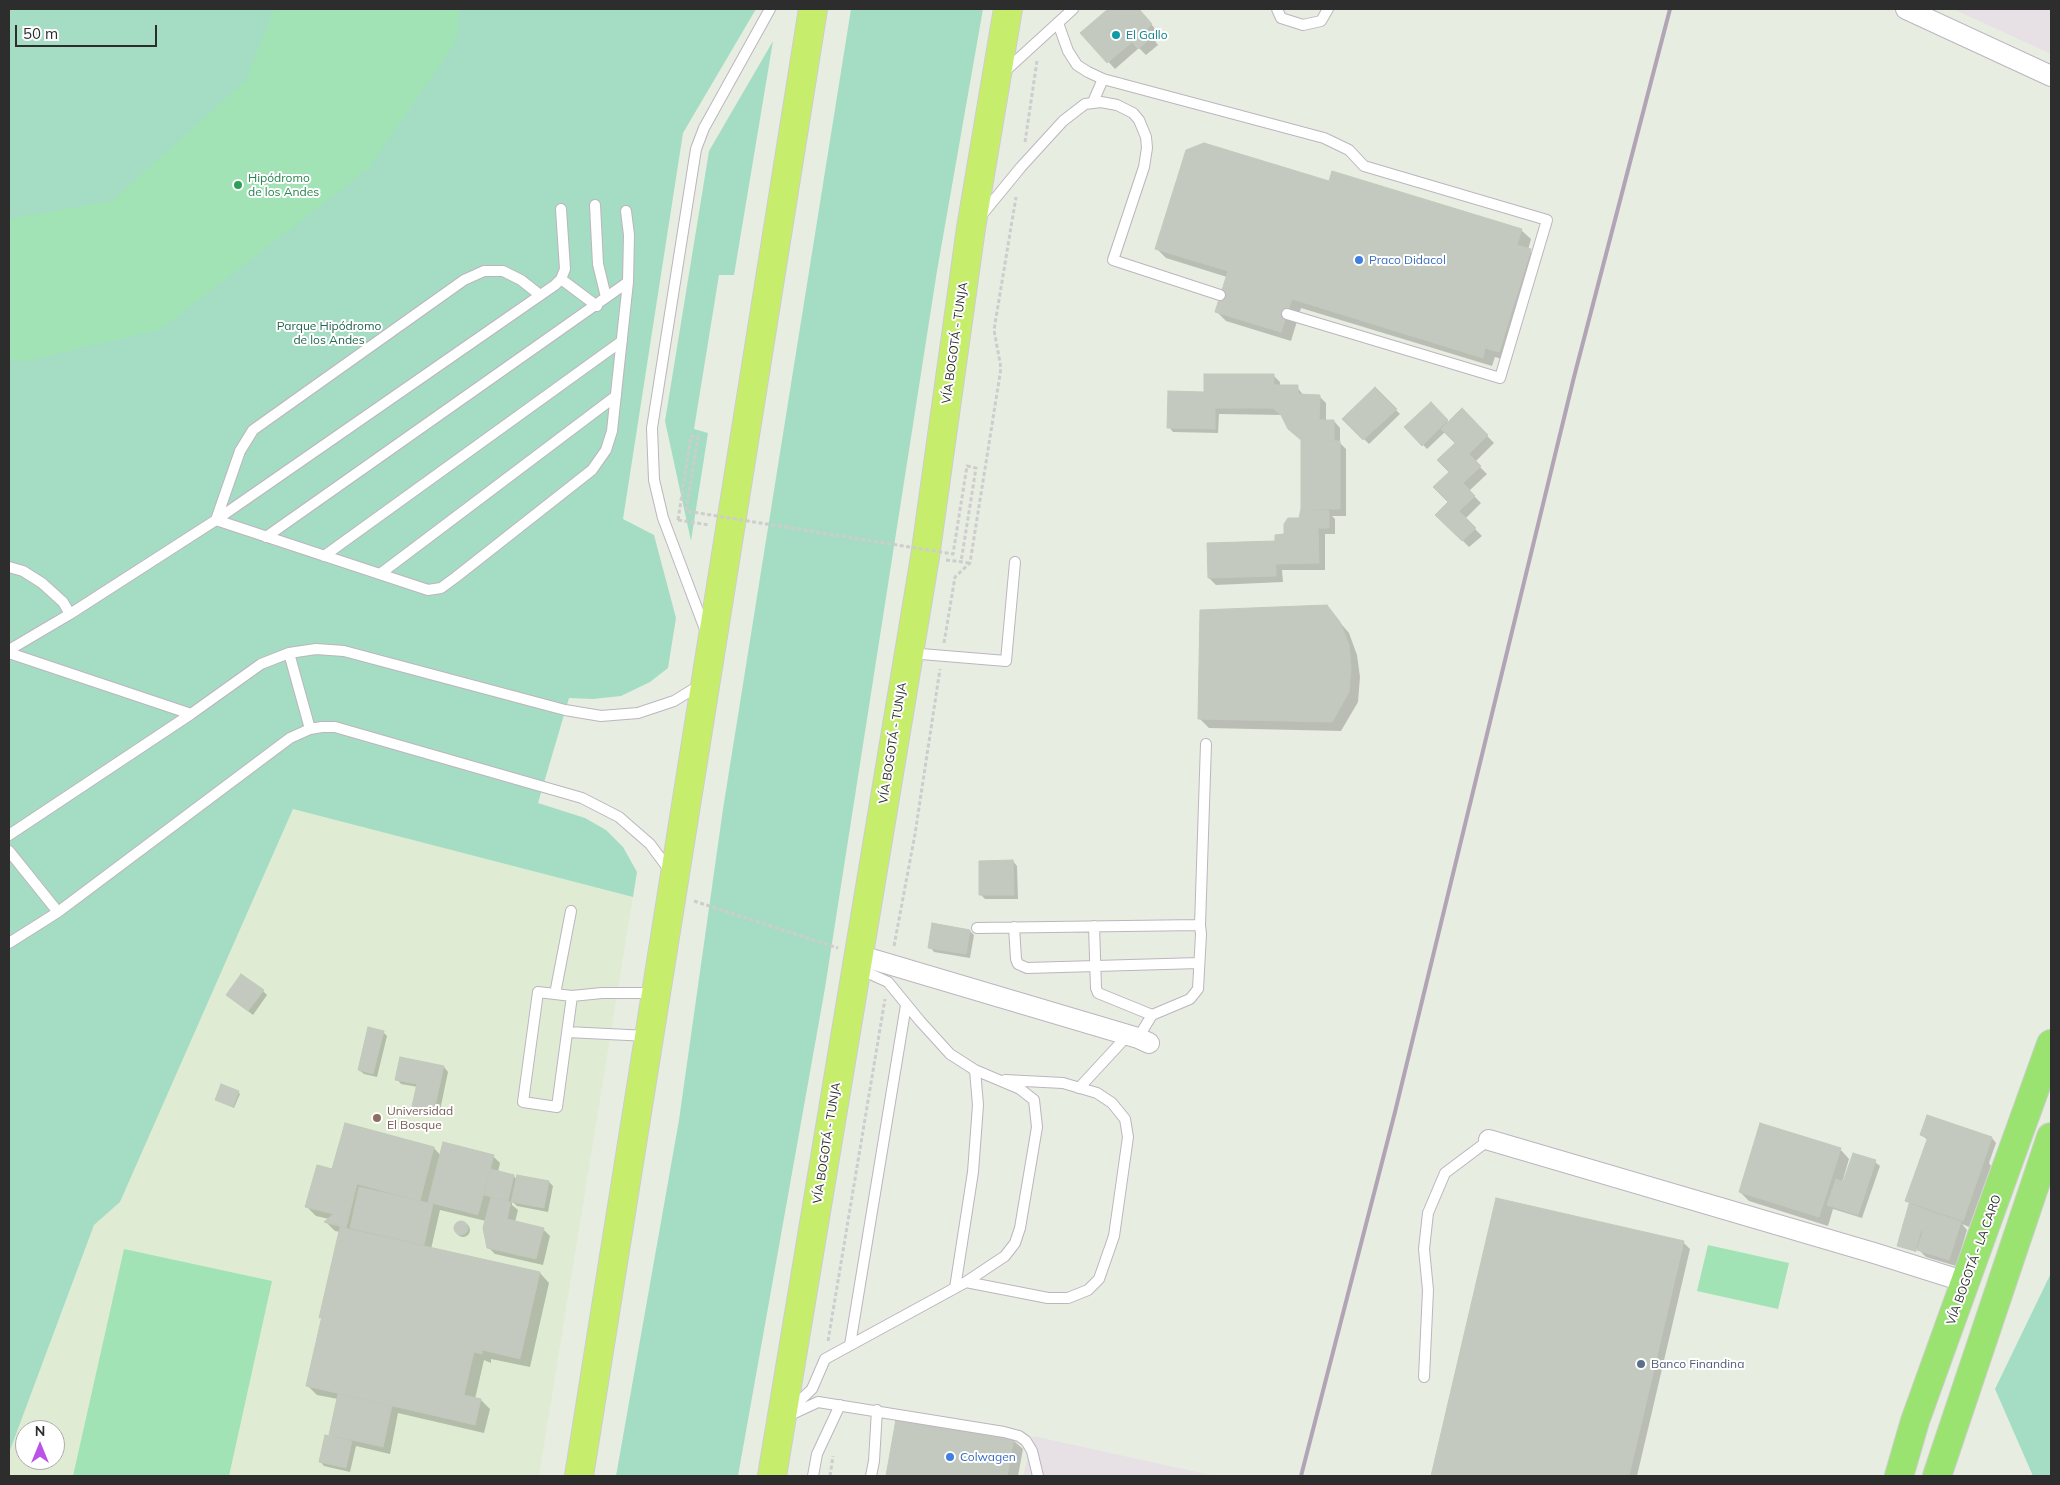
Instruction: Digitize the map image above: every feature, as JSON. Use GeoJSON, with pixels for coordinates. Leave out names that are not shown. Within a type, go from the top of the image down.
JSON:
{"type":"FeatureCollection","features":[{"type":"Feature","properties":{"kind":"highway"},"geometry":{"type":"LineString","coordinates":[[580,1476],[813,9]]}},
{"type":"Feature","properties":{"kind":"highway","name":"VÍA BOGOTÁ - TUNJA"},"geometry":{"type":"LineString","coordinates":[[772,1476],[925,556],[971,228],[1008,9]]}},
{"type":"Feature","properties":{"kind":"main road","name":"VÍA BOGOTÁ - LA CARO"},"geometry":{"type":"LineString","coordinates":[[1899,1476],[1915,1421],[2051,1044]]}},
{"type":"Feature","properties":{"kind":"main road"},"geometry":{"type":"LineString","coordinates":[[1937,1476],[2051,1136]]}},
{"type":"Feature","properties":{"kind":"street"},"geometry":{"type":"LineString","coordinates":[[1906,9],[2051,76]]}},
{"type":"Feature","properties":{"kind":"street"},"geometry":{"type":"LineString","coordinates":[[857,961],[890,973],[1138,1038]]}},
{"type":"Feature","properties":{"kind":"street"},"geometry":{"type":"LineString","coordinates":[[1489,1140],[1874,1253],[1966,1282]]}},
{"type":"Feature","properties":{"kind":"lane"},"geometry":{"type":"LineString","coordinates":[[712,648],[663,518],[654,480],[652,428],[696,149],[704,128],[770,9]]}},
{"type":"Feature","properties":{"kind":"lane"},"geometry":{"type":"LineString","coordinates":[[997,77],[1073,9]]}},
{"type":"Feature","properties":{"kind":"lane"},"geometry":{"type":"LineString","coordinates":[[1277,9],[1281,18],[1304,25],[1320,21],[1328,9]]}},
{"type":"Feature","properties":{"kind":"lane"},"geometry":{"type":"LineString","coordinates":[[1058,23],[1068,51],[1077,64],[1103,79],[1324,138],[1349,150],[1364,166],[1547,220],[1500,378],[1287,314]]}},
{"type":"Feature","properties":{"kind":"lane"},"geometry":{"type":"LineString","coordinates":[[1094,102],[1103,79]]}},
{"type":"Feature","properties":{"kind":"lane"},"geometry":{"type":"LineString","coordinates":[[971,228],[1021,167],[1063,121],[1085,104],[1109,102],[1125,108],[1139,120],[1146,138],[1144,167],[1113,260],[1220,295]]}},
{"type":"Feature","properties":{"kind":"lane"},"geometry":{"type":"LineString","coordinates":[[595,205],[598,264],[606,296]]}},
{"type":"Feature","properties":{"kind":"lane"},"geometry":{"type":"LineString","coordinates":[[9,652],[216,520],[556,285],[565,269],[561,209]]}},
{"type":"Feature","properties":{"kind":"lane"},"geometry":{"type":"LineString","coordinates":[[216,520],[428,590],[441,588],[456,577],[592,470],[606,450],[612,431],[628,282],[629,235],[626,211]]}},
{"type":"Feature","properties":{"kind":"lane"},"geometry":{"type":"LineString","coordinates":[[216,520],[240,451],[253,430],[464,280],[484,271],[504,271],[521,280],[540,295]]}},
{"type":"Feature","properties":{"kind":"lane"},"geometry":{"type":"LineString","coordinates":[[561,279],[597,306]]}},
{"type":"Feature","properties":{"kind":"lane"},"geometry":{"type":"LineString","coordinates":[[266,537],[597,306],[606,296],[628,282]]}},
{"type":"Feature","properties":{"kind":"lane"},"geometry":{"type":"LineString","coordinates":[[324,556],[622,340]]}},
{"type":"Feature","properties":{"kind":"lane"},"geometry":{"type":"LineString","coordinates":[[380,574],[616,396]]}},
{"type":"Feature","properties":{"kind":"lane"},"geometry":{"type":"LineString","coordinates":[[908,653],[1006,661],[1015,562]]}},
{"type":"Feature","properties":{"kind":"lane"},"geometry":{"type":"LineString","coordinates":[[9,566],[24,571],[42,583],[63,602],[70,614]]}},
{"type":"Feature","properties":{"kind":"lane"},"geometry":{"type":"LineString","coordinates":[[9,836],[191,714],[261,664],[289,653],[316,649],[344,652],[565,710],[601,716],[638,713],[674,701],[706,681]]}},
{"type":"Feature","properties":{"kind":"lane"},"geometry":{"type":"LineString","coordinates":[[9,652],[191,714]]}},
{"type":"Feature","properties":{"kind":"lane"},"geometry":{"type":"LineString","coordinates":[[289,653],[310,729]]}},
{"type":"Feature","properties":{"kind":"lane"},"geometry":{"type":"LineString","coordinates":[[9,943],[58,912],[290,738],[310,729],[335,727],[582,798],[618,817],[650,844],[673,886]]}},
{"type":"Feature","properties":{"kind":"lane"},"geometry":{"type":"LineString","coordinates":[[1079,1088],[1138,1038],[1152,1015],[1190,999],[1198,989],[1206,744]]}},
{"type":"Feature","properties":{"kind":"lane"},"geometry":{"type":"LineString","coordinates":[[9,851],[58,912]]}},
{"type":"Feature","properties":{"kind":"lane"},"geometry":{"type":"LineString","coordinates":[[556,994],[571,911]]}},
{"type":"Feature","properties":{"kind":"lane"},"geometry":{"type":"LineString","coordinates":[[977,928],[1200,925]]}},
{"type":"Feature","properties":{"kind":"lane"},"geometry":{"type":"LineString","coordinates":[[1094,926],[1096,988],[1098,993],[1152,1015]]}},
{"type":"Feature","properties":{"kind":"lane"},"geometry":{"type":"LineString","coordinates":[[1014,927],[1016,959],[1018,964],[1027,968],[1199,963]]}},
{"type":"Feature","properties":{"kind":"lane"},"geometry":{"type":"LineString","coordinates":[[782,1418],[812,1389],[825,1360],[966,1282],[1005,1256],[1015,1243],[1020,1228],[1037,1127],[1034,1100],[1020,1089],[975,1070],[950,1054],[906,1005],[890,973]]}},
{"type":"Feature","properties":{"kind":"lane"},"geometry":{"type":"LineString","coordinates":[[572,996],[557,1107],[523,1102],[538,992],[572,996],[602,993],[656,992]]}},
{"type":"Feature","properties":{"kind":"lane"},"geometry":{"type":"LineString","coordinates":[[850,1345],[906,1005]]}},
{"type":"Feature","properties":{"kind":"lane"},"geometry":{"type":"LineString","coordinates":[[568,1032],[650,1036]]}},
{"type":"Feature","properties":{"kind":"lane"},"geometry":{"type":"LineString","coordinates":[[955,1288],[973,1172],[978,1105],[975,1070]]}},
{"type":"Feature","properties":{"kind":"lane"},"geometry":{"type":"LineString","coordinates":[[966,1282],[1048,1298],[1068,1298],[1088,1290],[1098,1279],[1114,1236],[1128,1137],[1125,1119],[1112,1103],[1097,1094],[1063,1083],[998,1080]]}},
{"type":"Feature","properties":{"kind":"lane"},"geometry":{"type":"LineString","coordinates":[[1424,1377],[1428,1290],[1424,1249],[1428,1213],[1445,1173],[1489,1140]]}},
{"type":"Feature","properties":{"kind":"lane"},"geometry":{"type":"LineString","coordinates":[[782,1418],[818,1402],[1004,1432],[1019,1436],[1026,1441],[1032,1451],[1038,1476]]}},
{"type":"Feature","properties":{"kind":"lane"},"geometry":{"type":"LineString","coordinates":[[813,1476],[817,1454],[840,1405]]}},
{"type":"Feature","properties":{"kind":"lane"},"geometry":{"type":"LineString","coordinates":[[871,1476],[874,1461],[877,1410]]}},
{"type":"Feature","properties":{"kind":"path"},"geometry":{"type":"LineString","coordinates":[[825,1360],[915,834],[955,577],[970,563],[1001,368],[994,330],[1040,39]]}},
{"type":"Feature","properties":{"kind":"path"},"geometry":{"type":"LineString","coordinates":[[731,528],[678,520],[691,436],[698,437],[686,511],[953,554],[967,466],[976,468],[961,562]]}},
{"type":"Feature","properties":{"kind":"path"},"geometry":{"type":"LineString","coordinates":[[673,886],[857,961]]}},
{"type":"Feature","properties":{"kind":"path"},"geometry":{"type":"LineString","coordinates":[[828,1432],[834,1451],[830,1476]]}},
{"type":"Feature","properties":{"kind":"shaded area"},"geometry":{"type":"Polygon","coordinates":[[[1953,9],[2051,9],[2051,54],[1953,9]]]}},
{"type":"Feature","properties":{"kind":"shaded area","name":"Universidad El Bosque"},"geometry":{"type":"Polygon","coordinates":[[[293,809],[633,897],[539,1476],[9,1476],[9,1453],[15,1437],[15,1470],[65,1470],[65,1420],[21,1420],[94,1225],[120,1202],[293,809]]]}},
{"type":"Feature","properties":{"kind":"shaded area"},"geometry":{"type":"Polygon","coordinates":[[[1033,1436],[1215,1476],[1023,1476],[1033,1436]]]}},
{"type":"Feature","properties":{"kind":"green space","name":"Parque Hipódromo de los Andes"},"geometry":{"type":"Polygon","coordinates":[[[9,9],[756,9],[683,133],[623,519],[654,535],[676,618],[668,668],[650,682],[621,696],[593,699],[569,698],[538,803],[585,818],[606,830],[623,847],[637,872],[633,897],[293,809],[120,1202],[94,1225],[21,1420],[15,1420],[15,1437],[9,1453],[9,9]]]}},
{"type":"Feature","properties":{"kind":"green space","name":"Hipódromo de los Andes"},"geometry":{"type":"Polygon","coordinates":[[[274,9],[460,9],[456,41],[368,169],[161,329],[27,361],[9,360],[9,219],[112,201],[246,80],[274,9]]]}},
{"type":"Feature","properties":{"kind":"green space"},"geometry":{"type":"Polygon","coordinates":[[[851,9],[983,9],[937,271],[825,988],[738,1476],[616,1476],[679,1120],[723,809],[851,9]]]}},
{"type":"Feature","properties":{"kind":"green space"},"geometry":{"type":"Polygon","coordinates":[[[773,41],[734,275],[719,275],[694,429],[708,433],[691,541],[665,421],[709,151],[773,41]]]}},
{"type":"Feature","properties":{"kind":"green space"},"geometry":{"type":"Polygon","coordinates":[[[1708,1245],[1789,1263],[1778,1309],[1697,1291],[1708,1245]]]}},
{"type":"Feature","properties":{"kind":"green space"},"geometry":{"type":"Polygon","coordinates":[[[124,1249],[272,1281],[229,1476],[73,1476],[124,1249]]]}},
{"type":"Feature","properties":{"kind":"green space"},"geometry":{"type":"Polygon","coordinates":[[[2051,1273],[2051,1476],[2033,1476],[1995,1389],[2051,1273]]]}},
{"type":"Feature","properties":{"kind":"building","name":"El Gallo"},"geometry":{"type":"Polygon","coordinates":[[[1108,9],[1139,9],[1152,24],[1146,30],[1152,37],[1138,49],[1132,42],[1107,63],[1080,33],[1108,9]]]}},
{"type":"Feature","properties":{"kind":"building","name":"Praco Didacol"},"geometry":{"type":"Polygon","coordinates":[[[1204,143],[1329,181],[1332,171],[1522,229],[1517,245],[1531,249],[1499,352],[1485,348],[1483,358],[1292,299],[1281,332],[1215,312],[1228,271],[1155,249],[1186,150],[1204,143]]]}},
{"type":"Feature","properties":{"kind":"building"},"geometry":{"type":"Polygon","coordinates":[[[1204,374],[1274,374],[1273,408],[1204,408],[1204,374]]]}},
{"type":"Feature","properties":{"kind":"building"},"geometry":{"type":"Polygon","coordinates":[[[1274,385],[1298,385],[1298,394],[1320,395],[1319,420],[1334,420],[1334,441],[1301,440],[1288,429],[1281,415],[1273,408],[1274,385]]]}},
{"type":"Feature","properties":{"kind":"building"},"geometry":{"type":"Polygon","coordinates":[[[1375,387],[1397,409],[1363,440],[1342,419],[1375,387]]]}},
{"type":"Feature","properties":{"kind":"building"},"geometry":{"type":"Polygon","coordinates":[[[1168,391],[1204,392],[1204,408],[1215,408],[1215,429],[1167,428],[1168,391]]]}},
{"type":"Feature","properties":{"kind":"building"},"geometry":{"type":"Polygon","coordinates":[[[1431,402],[1448,420],[1422,446],[1404,427],[1431,402]]]}},
{"type":"Feature","properties":{"kind":"building"},"geometry":{"type":"Polygon","coordinates":[[[1462,408],[1488,435],[1469,454],[1481,466],[1463,483],[1475,496],[1459,511],[1476,528],[1462,541],[1435,515],[1448,502],[1433,487],[1449,472],[1437,460],[1455,443],[1441,429],[1462,408]]]}},
{"type":"Feature","properties":{"kind":"building"},"geometry":{"type":"Polygon","coordinates":[[[1301,440],[1340,441],[1340,509],[1301,509],[1301,440]]]}},
{"type":"Feature","properties":{"kind":"building"},"geometry":{"type":"Polygon","coordinates":[[[1301,509],[1329,511],[1329,528],[1318,528],[1319,563],[1275,564],[1275,535],[1284,534],[1284,524],[1288,518],[1299,518],[1301,509]]]}},
{"type":"Feature","properties":{"kind":"building"},"geometry":{"type":"Polygon","coordinates":[[[1275,541],[1276,576],[1208,578],[1207,543],[1275,541]]]}},
{"type":"Feature","properties":{"kind":"building"},"geometry":{"type":"Polygon","coordinates":[[[1327,605],[1340,622],[1349,645],[1351,667],[1349,692],[1332,722],[1198,719],[1200,610],[1327,605]]]}},
{"type":"Feature","properties":{"kind":"building"},"geometry":{"type":"Polygon","coordinates":[[[1013,860],[1014,895],[979,895],[979,861],[1013,860]]]}},
{"type":"Feature","properties":{"kind":"building"},"geometry":{"type":"Polygon","coordinates":[[[932,923],[970,930],[966,954],[928,948],[932,923]]]}},
{"type":"Feature","properties":{"kind":"building"},"geometry":{"type":"Polygon","coordinates":[[[241,974],[264,990],[248,1011],[226,995],[241,974]]]}},
{"type":"Feature","properties":{"kind":"building"},"geometry":{"type":"Polygon","coordinates":[[[368,1027],[384,1031],[373,1074],[358,1070],[368,1027]]]}},
{"type":"Feature","properties":{"kind":"building"},"geometry":{"type":"Polygon","coordinates":[[[400,1057],[444,1066],[434,1111],[412,1106],[417,1084],[395,1080],[400,1057]]]}},
{"type":"Feature","properties":{"kind":"building"},"geometry":{"type":"Polygon","coordinates":[[[221,1084],[239,1091],[233,1107],[215,1100],[221,1084]]]}},
{"type":"Feature","properties":{"kind":"building"},"geometry":{"type":"Polygon","coordinates":[[[1927,1115],[1992,1137],[1985,1158],[1920,1135],[1927,1115]]]}},
{"type":"Feature","properties":{"kind":"building"},"geometry":{"type":"Polygon","coordinates":[[[345,1123],[434,1147],[420,1201],[357,1184],[346,1228],[324,1222],[333,1214],[305,1207],[317,1165],[332,1169],[345,1123]]]}},
{"type":"Feature","properties":{"kind":"building"},"geometry":{"type":"Polygon","coordinates":[[[1760,1123],[1841,1148],[1819,1217],[1739,1192],[1760,1123]]]}},
{"type":"Feature","properties":{"kind":"building"},"geometry":{"type":"Polygon","coordinates":[[[1928,1137],[1985,1158],[1963,1221],[1905,1201],[1928,1137]]]}},
{"type":"Feature","properties":{"kind":"building"},"geometry":{"type":"Polygon","coordinates":[[[443,1142],[494,1155],[478,1215],[428,1202],[443,1142]]]}},
{"type":"Feature","properties":{"kind":"building"},"geometry":{"type":"Polygon","coordinates":[[[1853,1153],[1876,1160],[1858,1215],[1827,1205],[1836,1179],[1843,1182],[1853,1153]]]}},
{"type":"Feature","properties":{"kind":"building"},"geometry":{"type":"Polygon","coordinates":[[[491,1169],[514,1175],[508,1201],[484,1195],[491,1169]]]}},
{"type":"Feature","properties":{"kind":"building"},"geometry":{"type":"Polygon","coordinates":[[[517,1175],[549,1181],[544,1208],[511,1202],[517,1175]]]}},
{"type":"Feature","properties":{"kind":"building"},"geometry":{"type":"Polygon","coordinates":[[[359,1187],[433,1204],[424,1245],[350,1228],[359,1187]]]}},
{"type":"Feature","properties":{"kind":"building"},"geometry":{"type":"Polygon","coordinates":[[[491,1197],[511,1202],[507,1219],[544,1228],[536,1259],[487,1248],[483,1228],[491,1197]]]}},
{"type":"Feature","properties":{"kind":"building"},"geometry":{"type":"Polygon","coordinates":[[[1496,1198],[1684,1241],[1629,1476],[1431,1476],[1496,1198]]]}},
{"type":"Feature","properties":{"kind":"building"},"geometry":{"type":"Polygon","coordinates":[[[1909,1204],[1961,1222],[1949,1260],[1917,1250],[1923,1231],[1903,1225],[1909,1204]]]}},
{"type":"Feature","properties":{"kind":"building"},"geometry":{"type":"Polygon","coordinates":[[[458,1221],[464,1221],[468,1228],[464,1235],[458,1235],[454,1231],[454,1225],[458,1221]]]}},
{"type":"Feature","properties":{"kind":"building"},"geometry":{"type":"Polygon","coordinates":[[[1903,1225],[1921,1230],[1915,1251],[1897,1246],[1903,1225]]]}},
{"type":"Feature","properties":{"kind":"building"},"geometry":{"type":"Polygon","coordinates":[[[340,1227],[540,1272],[520,1359],[482,1350],[482,1354],[322,1316],[319,1318],[340,1227]]]}},
{"type":"Feature","properties":{"kind":"building"},"geometry":{"type":"Polygon","coordinates":[[[322,1316],[474,1352],[464,1395],[481,1399],[475,1425],[306,1386],[322,1316]]]}},
{"type":"Feature","properties":{"kind":"building"},"geometry":{"type":"Polygon","coordinates":[[[338,1394],[392,1406],[383,1447],[329,1435],[338,1394]]]}},
{"type":"Feature","properties":{"kind":"building","name":"Colwagen"},"geometry":{"type":"Polygon","coordinates":[[[896,1419],[1014,1438],[1007,1476],[886,1476],[896,1419]]]}},
{"type":"Feature","properties":{"kind":"building"},"geometry":{"type":"Polygon","coordinates":[[[325,1435],[352,1441],[346,1468],[319,1462],[325,1435]]]}},
{"type":"Feature","properties":{"kind":"railway"},"geometry":{"type":"LineString","coordinates":[[1301,1476],[1395,1112],[1574,377],[1670,9]]}},
{"type":"Feature","properties":{"kind":"place","name":"El Gallo"},"geometry":{"type":"Point","coordinates":[1116,35]}},
{"type":"Feature","properties":{"kind":"place","name":"Hipódromo de los Andes"},"geometry":{"type":"Point","coordinates":[238,185]}},
{"type":"Feature","properties":{"kind":"place","name":"Praco Didacol"},"geometry":{"type":"Point","coordinates":[1359,260]}},
{"type":"Feature","properties":{"kind":"place","name":"Universidad El Bosque"},"geometry":{"type":"Point","coordinates":[377,1118]}},
{"type":"Feature","properties":{"kind":"place","name":"Banco Finandina"},"geometry":{"type":"Point","coordinates":[1641,1364]}},
{"type":"Feature","properties":{"kind":"place","name":"Colwagen"},"geometry":{"type":"Point","coordinates":[950,1457]}}]}
